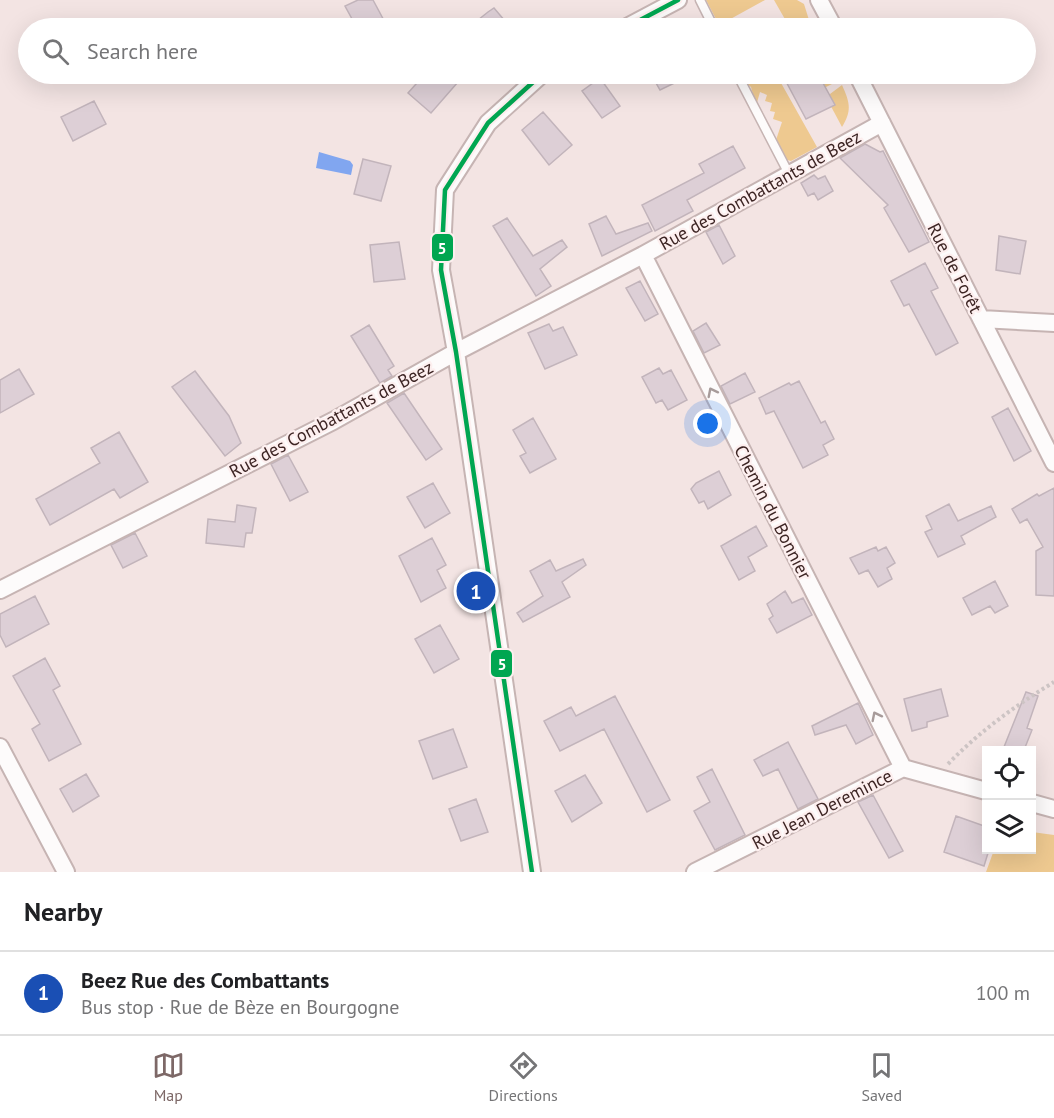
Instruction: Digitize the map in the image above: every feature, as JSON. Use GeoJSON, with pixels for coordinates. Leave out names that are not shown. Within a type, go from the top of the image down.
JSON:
{"type":"FeatureCollection","features":[{"type":"Feature","properties":{"kind":"street"},"geometry":{"type":"LineString","coordinates":[[644,18],[678,0]]}},
{"type":"Feature","properties":{"kind":"street"},"geometry":{"type":"LineString","coordinates":[[819,0],[829,18]]}},
{"type":"Feature","properties":{"kind":"street"},"geometry":{"type":"LineString","coordinates":[[531,84],[488,123],[445,190],[441,270],[456,352],[532,872]]}},
{"type":"Feature","properties":{"kind":"street","name":"Rue de Forêt"},"geometry":{"type":"LineString","coordinates":[[861,84],[1054,463]]}},
{"type":"Feature","properties":{"kind":"street","name":"Rue des Combattants de Beez"},"geometry":{"type":"LineString","coordinates":[[0,590],[333,421],[456,352],[643,255],[882,123]]}},
{"type":"Feature","properties":{"kind":"street","name":"Chemin du Bonnier"},"geometry":{"type":"LineString","coordinates":[[643,255],[903,768]]}},
{"type":"Feature","properties":{"kind":"street"},"geometry":{"type":"LineString","coordinates":[[981,318],[1054,323]]}},
{"type":"Feature","properties":{"kind":"street"},"geometry":{"type":"LineString","coordinates":[[0,747],[66,872]]}},
{"type":"Feature","properties":{"kind":"street","name":"Rue Jean Deremince"},"geometry":{"type":"LineString","coordinates":[[695,872],[903,768],[982,790]]}},
{"type":"Feature","properties":{"kind":"street"},"geometry":{"type":"LineString","coordinates":[[1036,804],[1054,809]]}},
{"type":"Feature","properties":{"kind":"lane"},"geometry":{"type":"LineString","coordinates":[[700,0],[709,18]]}},
{"type":"Feature","properties":{"kind":"lane"},"geometry":{"type":"LineString","coordinates":[[742,84],[789,174]]}},
{"type":"Feature","properties":{"kind":"path"},"geometry":{"type":"LineString","coordinates":[[936,778],[966,746],[1012,708],[1054,682]]}},
{"type":"Feature","properties":{"kind":"shaded area"},"geometry":{"type":"Polygon","coordinates":[[[706,0],[765,0],[732,18],[715,18],[706,0]]]}},
{"type":"Feature","properties":{"kind":"shaded area"},"geometry":{"type":"Polygon","coordinates":[[[774,0],[797,0],[804,4],[808,18],[784,18],[774,0]]]}},
{"type":"Feature","properties":{"kind":"shaded area"},"geometry":{"type":"Polygon","coordinates":[[[747,84],[782,84],[817,147],[791,161],[784,159],[775,143],[782,122],[773,119],[775,112],[770,111],[772,103],[765,101],[767,95],[760,92],[756,106],[751,87],[747,84]]]}},
{"type":"Feature","properties":{"kind":"shaded area"},"geometry":{"type":"Polygon","coordinates":[[[819,84],[832,84],[822,89],[819,84]]]}},
{"type":"Feature","properties":{"kind":"shaded area"},"geometry":{"type":"Polygon","coordinates":[[[842,85],[849,106],[842,127],[826,97],[842,85]]]}},
{"type":"Feature","properties":{"kind":"shaded area"},"geometry":{"type":"Polygon","coordinates":[[[1036,833],[1054,835],[1054,872],[986,872],[993,854],[1036,854],[1036,833]]]}},
{"type":"Feature","properties":{"kind":"water"},"geometry":{"type":"Polygon","coordinates":[[[319,152],[350,161],[353,165],[351,175],[316,168],[319,152]]]}},
{"type":"Feature","properties":{"kind":"building"},"geometry":{"type":"Polygon","coordinates":[[[358,0],[373,0],[383,18],[352,18],[345,6],[358,0]]]}},
{"type":"Feature","properties":{"kind":"building"},"geometry":{"type":"Polygon","coordinates":[[[494,8],[502,18],[480,18],[494,8]]]}},
{"type":"Feature","properties":{"kind":"building"},"geometry":{"type":"Polygon","coordinates":[[[416,84],[456,84],[431,113],[408,93],[416,84]]]}},
{"type":"Feature","properties":{"kind":"building"},"geometry":{"type":"Polygon","coordinates":[[[592,84],[604,84],[620,106],[602,118],[582,91],[592,84]]]}},
{"type":"Feature","properties":{"kind":"building"},"geometry":{"type":"Polygon","coordinates":[[[657,84],[672,84],[660,90],[657,84]]]}},
{"type":"Feature","properties":{"kind":"building"},"geometry":{"type":"Polygon","coordinates":[[[787,84],[823,84],[835,105],[806,119],[787,84]]]}},
{"type":"Feature","properties":{"kind":"building"},"geometry":{"type":"Polygon","coordinates":[[[94,101],[106,124],[73,141],[61,117],[94,101]]]}},
{"type":"Feature","properties":{"kind":"building"},"geometry":{"type":"Polygon","coordinates":[[[543,112],[572,145],[549,165],[522,130],[543,112]]]}},
{"type":"Feature","properties":{"kind":"building"},"geometry":{"type":"Polygon","coordinates":[[[865,144],[880,152],[883,151],[929,242],[909,252],[884,208],[888,205],[840,158],[865,144]]]}},
{"type":"Feature","properties":{"kind":"building"},"geometry":{"type":"Polygon","coordinates":[[[733,146],[745,168],[687,200],[693,211],[655,231],[642,205],[704,173],[699,164],[733,146]]]}},
{"type":"Feature","properties":{"kind":"building"},"geometry":{"type":"Polygon","coordinates":[[[363,159],[391,166],[381,201],[354,194],[363,159]]]}},
{"type":"Feature","properties":{"kind":"building"},"geometry":{"type":"Polygon","coordinates":[[[814,175],[818,179],[825,176],[833,191],[818,200],[814,193],[808,196],[801,183],[814,175]]]}},
{"type":"Feature","properties":{"kind":"building"},"geometry":{"type":"Polygon","coordinates":[[[606,216],[616,234],[648,223],[652,231],[602,256],[589,224],[606,216]]]}},
{"type":"Feature","properties":{"kind":"building"},"geometry":{"type":"Polygon","coordinates":[[[507,218],[533,256],[562,240],[567,247],[540,269],[551,286],[536,296],[493,226],[507,218]]]}},
{"type":"Feature","properties":{"kind":"building"},"geometry":{"type":"Polygon","coordinates":[[[719,225],[735,256],[723,264],[706,232],[719,225]]]}},
{"type":"Feature","properties":{"kind":"building"},"geometry":{"type":"Polygon","coordinates":[[[999,236],[1026,241],[1020,274],[996,270],[999,236]]]}},
{"type":"Feature","properties":{"kind":"building"},"geometry":{"type":"Polygon","coordinates":[[[399,242],[405,279],[374,282],[370,245],[399,242]]]}},
{"type":"Feature","properties":{"kind":"building"},"geometry":{"type":"Polygon","coordinates":[[[925,263],[938,288],[931,291],[958,343],[936,355],[909,304],[904,306],[891,281],[925,263]]]}},
{"type":"Feature","properties":{"kind":"building"},"geometry":{"type":"Polygon","coordinates":[[[640,281],[658,314],[645,321],[626,288],[640,281]]]}},
{"type":"Feature","properties":{"kind":"building"},"geometry":{"type":"Polygon","coordinates":[[[706,323],[720,345],[704,353],[693,331],[706,323]]]}},
{"type":"Feature","properties":{"kind":"building"},"geometry":{"type":"Polygon","coordinates":[[[549,324],[553,331],[563,327],[577,355],[545,369],[528,333],[549,324]]]}},
{"type":"Feature","properties":{"kind":"building"},"geometry":{"type":"Polygon","coordinates":[[[369,325],[394,366],[388,370],[392,376],[380,383],[351,336],[369,325]]]}},
{"type":"Feature","properties":{"kind":"building"},"geometry":{"type":"Polygon","coordinates":[[[659,368],[663,374],[671,370],[687,400],[668,410],[662,400],[656,403],[642,377],[659,368]]]}},
{"type":"Feature","properties":{"kind":"building"},"geometry":{"type":"Polygon","coordinates":[[[19,369],[34,394],[0,413],[0,380],[19,369]]]}},
{"type":"Feature","properties":{"kind":"building"},"geometry":{"type":"Polygon","coordinates":[[[195,371],[229,416],[241,443],[225,456],[172,387],[195,371]]]}},
{"type":"Feature","properties":{"kind":"building"},"geometry":{"type":"Polygon","coordinates":[[[745,373],[755,392],[730,404],[721,386],[745,373]]]}},
{"type":"Feature","properties":{"kind":"building"},"geometry":{"type":"Polygon","coordinates":[[[799,381],[821,423],[825,421],[834,439],[823,445],[828,455],[803,468],[774,411],[766,414],[759,398],[789,383],[791,385],[799,381]]]}},
{"type":"Feature","properties":{"kind":"building"},"geometry":{"type":"Polygon","coordinates":[[[404,393],[442,449],[426,460],[387,403],[404,393]]]}},
{"type":"Feature","properties":{"kind":"building"},"geometry":{"type":"Polygon","coordinates":[[[1008,408],[1031,451],[1014,461],[992,417],[1008,408]]]}},
{"type":"Feature","properties":{"kind":"building"},"geometry":{"type":"Polygon","coordinates":[[[533,418],[556,459],[530,473],[520,456],[526,453],[513,430],[533,418]]]}},
{"type":"Feature","properties":{"kind":"building"},"geometry":{"type":"Polygon","coordinates":[[[119,432],[148,482],[120,498],[114,489],[50,525],[36,499],[100,463],[91,448],[119,432]]]}},
{"type":"Feature","properties":{"kind":"building"},"geometry":{"type":"Polygon","coordinates":[[[288,455],[308,492],[290,501],[271,464],[288,455]]]}},
{"type":"Feature","properties":{"kind":"building"},"geometry":{"type":"Polygon","coordinates":[[[719,471],[731,495],[708,509],[704,501],[699,503],[691,489],[696,483],[719,471]]]}},
{"type":"Feature","properties":{"kind":"building"},"geometry":{"type":"Polygon","coordinates":[[[433,483],[450,513],[425,528],[407,497],[433,483]]]}},
{"type":"Feature","properties":{"kind":"building"},"geometry":{"type":"Polygon","coordinates":[[[1054,488],[1054,596],[1036,595],[1036,551],[1043,547],[1027,519],[1020,523],[1012,509],[1037,494],[1039,496],[1054,488]]]}},
{"type":"Feature","properties":{"kind":"building"},"geometry":{"type":"Polygon","coordinates":[[[949,504],[958,521],[991,506],[996,517],[961,536],[965,544],[938,557],[925,532],[932,529],[926,516],[949,504]]]}},
{"type":"Feature","properties":{"kind":"building"},"geometry":{"type":"Polygon","coordinates":[[[237,505],[256,508],[252,533],[246,533],[244,547],[206,543],[208,519],[235,522],[237,505]]]}},
{"type":"Feature","properties":{"kind":"building"},"geometry":{"type":"Polygon","coordinates":[[[756,526],[767,546],[748,557],[755,571],[739,580],[721,546],[756,526]]]}},
{"type":"Feature","properties":{"kind":"building"},"geometry":{"type":"Polygon","coordinates":[[[135,533],[147,556],[123,568],[111,545],[135,533]]]}},
{"type":"Feature","properties":{"kind":"building"},"geometry":{"type":"Polygon","coordinates":[[[432,538],[446,565],[437,570],[446,588],[421,602],[399,556],[432,538]]]}},
{"type":"Feature","properties":{"kind":"building"},"geometry":{"type":"Polygon","coordinates":[[[876,547],[878,551],[886,547],[895,563],[887,568],[892,579],[878,587],[868,570],[859,574],[850,558],[876,547]]]}},
{"type":"Feature","properties":{"kind":"building"},"geometry":{"type":"Polygon","coordinates":[[[583,559],[586,565],[562,582],[570,597],[523,622],[517,613],[543,596],[530,571],[550,560],[556,571],[583,559]]]}},
{"type":"Feature","properties":{"kind":"building"},"geometry":{"type":"Polygon","coordinates":[[[995,581],[1008,606],[995,613],[990,606],[972,615],[963,598],[995,581]]]}},
{"type":"Feature","properties":{"kind":"building"},"geometry":{"type":"Polygon","coordinates":[[[785,591],[792,603],[803,598],[812,615],[777,633],[769,619],[773,616],[767,604],[785,591]]]}},
{"type":"Feature","properties":{"kind":"building"},"geometry":{"type":"Polygon","coordinates":[[[35,596],[49,624],[6,647],[0,635],[0,614],[35,596]]]}},
{"type":"Feature","properties":{"kind":"building"},"geometry":{"type":"Polygon","coordinates":[[[440,625],[459,659],[434,673],[415,639],[440,625]]]}},
{"type":"Feature","properties":{"kind":"building"},"geometry":{"type":"Polygon","coordinates":[[[45,658],[60,686],[53,690],[81,744],[49,761],[32,729],[40,724],[13,676],[45,658]]]}},
{"type":"Feature","properties":{"kind":"building"},"geometry":{"type":"Polygon","coordinates":[[[941,689],[948,716],[927,722],[927,727],[912,731],[904,699],[941,689]]]}},
{"type":"Feature","properties":{"kind":"building"},"geometry":{"type":"Polygon","coordinates":[[[1026,692],[1038,696],[1027,728],[1032,730],[1026,746],[1004,746],[1026,692]]]}},
{"type":"Feature","properties":{"kind":"building"},"geometry":{"type":"Polygon","coordinates":[[[615,696],[670,800],[647,812],[604,729],[560,751],[544,721],[571,707],[576,716],[615,696]]]}},
{"type":"Feature","properties":{"kind":"building"},"geometry":{"type":"Polygon","coordinates":[[[858,703],[873,735],[856,744],[846,725],[815,735],[812,726],[858,703]]]}},
{"type":"Feature","properties":{"kind":"building"},"geometry":{"type":"Polygon","coordinates":[[[453,729],[467,767],[433,779],[419,741],[453,729]]]}},
{"type":"Feature","properties":{"kind":"building"},"geometry":{"type":"Polygon","coordinates":[[[788,742],[818,799],[798,809],[778,769],[763,776],[754,760],[788,742]]]}},
{"type":"Feature","properties":{"kind":"building"},"geometry":{"type":"Polygon","coordinates":[[[712,769],[745,835],[715,850],[694,811],[710,802],[697,777],[712,769]]]}},
{"type":"Feature","properties":{"kind":"building"},"geometry":{"type":"Polygon","coordinates":[[[86,774],[99,796],[73,812],[60,789],[86,774]]]}},
{"type":"Feature","properties":{"kind":"building"},"geometry":{"type":"Polygon","coordinates":[[[585,775],[602,803],[572,822],[555,791],[585,775]]]}},
{"type":"Feature","properties":{"kind":"building"},"geometry":{"type":"Polygon","coordinates":[[[873,795],[903,851],[889,858],[858,802],[873,795]]]}},
{"type":"Feature","properties":{"kind":"building"},"geometry":{"type":"Polygon","coordinates":[[[476,799],[488,832],[461,841],[449,809],[476,799]]]}},
{"type":"Feature","properties":{"kind":"building"},"geometry":{"type":"Polygon","coordinates":[[[956,816],[982,825],[982,854],[988,854],[984,866],[944,852],[956,816]]]}},
{"type":"Feature","properties":{"kind":"transit line","name":"5"},"geometry":{"type":"LineString","coordinates":[[644,18],[678,0]]}},
{"type":"Feature","properties":{"kind":"transit line","name":"5"},"geometry":{"type":"LineString","coordinates":[[531,84],[488,123],[445,190],[441,270],[456,352],[532,872]]}},
{"type":"Feature","properties":{"kind":"place","name":"Beez Rue des Combattants"},"geometry":{"type":"Point","coordinates":[476,591]}}]}
